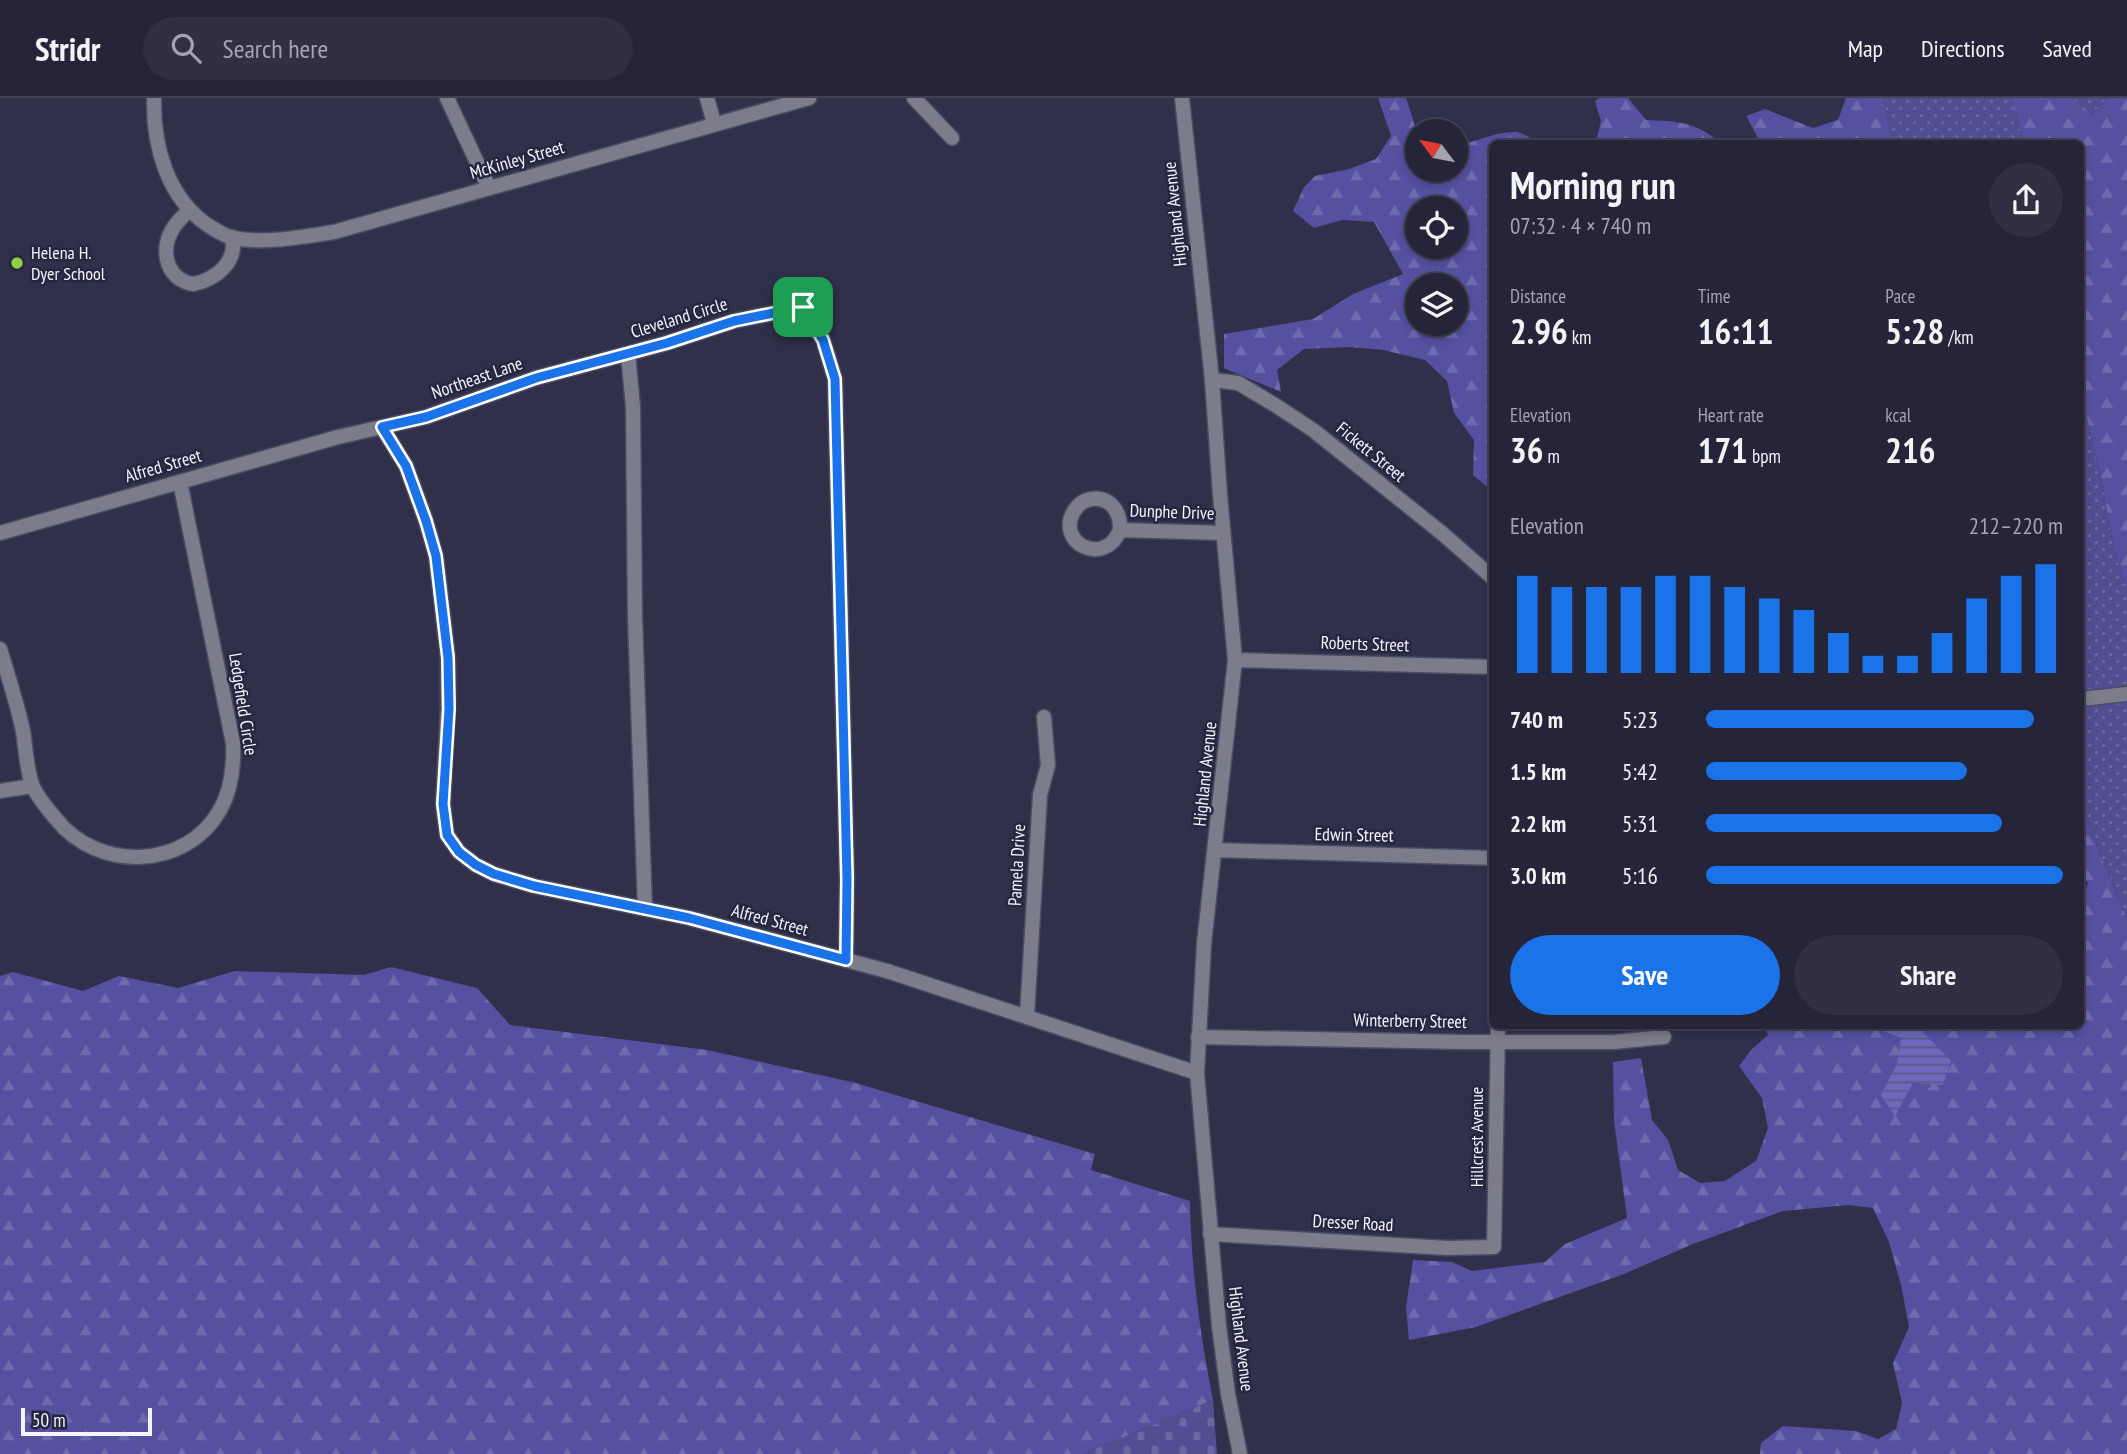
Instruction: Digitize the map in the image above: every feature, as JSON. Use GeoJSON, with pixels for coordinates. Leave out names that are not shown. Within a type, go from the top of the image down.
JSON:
{"type":"FeatureCollection","features":[{"type":"Feature","properties":{"kind":"street","name":"McKinley Street"},"geometry":{"type":"LineString","coordinates":[[154,98],[158,141],[166,174],[181,202],[212,228],[232,237],[280,240],[334,232],[809,98]]}},
{"type":"Feature","properties":{"kind":"street"},"geometry":{"type":"LineString","coordinates":[[447,98],[489,188]]}},
{"type":"Feature","properties":{"kind":"street"},"geometry":{"type":"LineString","coordinates":[[707,98],[715,123]]}},
{"type":"Feature","properties":{"kind":"street"},"geometry":{"type":"LineString","coordinates":[[914,98],[952,138]]}},
{"type":"Feature","properties":{"kind":"street","name":"Highland Avenue"},"geometry":{"type":"LineString","coordinates":[[1182,98],[1212,380],[1235,660],[1204,944],[1197,1073],[1224,1367],[1240,1454]]}},
{"type":"Feature","properties":{"kind":"street"},"geometry":{"type":"LineString","coordinates":[[189,210],[171,230],[166,246],[167,262],[176,276],[194,284],[219,273],[232,256],[232,237]]}},
{"type":"Feature","properties":{"kind":"street","name":"Cleveland Circle"},"geometry":{"type":"LineString","coordinates":[[645,909],[635,617],[633,407],[628,354],[734,321],[803,307],[823,340],[835,379],[847,879],[846,960]]}},
{"type":"Feature","properties":{"kind":"street","name":"Northeast Lane"},"geometry":{"type":"LineString","coordinates":[[338,437],[426,417],[536,378],[628,354]]}},
{"type":"Feature","properties":{"kind":"street","name":"Fickett Street"},"geometry":{"type":"LineString","coordinates":[[1212,380],[1238,383],[1313,430],[1443,534],[1489,574]]}},
{"type":"Feature","properties":{"kind":"street","name":"Alfred Street"},"geometry":{"type":"LineString","coordinates":[[382,427],[406,466],[436,556],[448,658],[449,709],[443,804],[447,835],[476,865],[494,874],[589,899],[689,918],[887,971],[1197,1073]]}},
{"type":"Feature","properties":{"kind":"street","name":"Alfred Street"},"geometry":{"type":"LineString","coordinates":[[0,533],[338,437]]}},
{"type":"Feature","properties":{"kind":"street","name":"Ledgefield Circle"},"geometry":{"type":"LineString","coordinates":[[0,649],[23,734],[32,786],[58,822],[74,836],[103,851],[134,858],[153,857],[187,844],[212,822],[221,809],[232,777],[233,743],[180,481]]}},
{"type":"Feature","properties":{"kind":"street","name":"Dunphe Drive"},"geometry":{"type":"LineString","coordinates":[[1120,530],[1223,533]]}},
{"type":"Feature","properties":{"kind":"street","name":"Roberts Street"},"geometry":{"type":"LineString","coordinates":[[1235,660],[1489,667]]}},
{"type":"Feature","properties":{"kind":"street"},"geometry":{"type":"LineString","coordinates":[[2084,699],[2127,694]]}},
{"type":"Feature","properties":{"kind":"street","name":"Pamela Drive"},"geometry":{"type":"LineString","coordinates":[[1027,1016],[1040,795],[1048,765],[1044,717]]}},
{"type":"Feature","properties":{"kind":"street"},"geometry":{"type":"LineString","coordinates":[[0,791],[32,786]]}},
{"type":"Feature","properties":{"kind":"street","name":"Edwin Street"},"geometry":{"type":"LineString","coordinates":[[1215,850],[1489,858]]}},
{"type":"Feature","properties":{"kind":"street","name":"Hillcrest Avenue"},"geometry":{"type":"LineString","coordinates":[[1494,1247],[1498,1029]]}},
{"type":"Feature","properties":{"kind":"street","name":"Winterberry Street"},"geometry":{"type":"LineString","coordinates":[[1198,1037],[1614,1042],[1664,1037]]}},
{"type":"Feature","properties":{"kind":"street","name":"Dresser Road"},"geometry":{"type":"LineString","coordinates":[[1210,1234],[1447,1248],[1494,1247]]}},
{"type":"Feature","properties":{"kind":"green space"},"geometry":{"type":"Polygon","coordinates":[[[1378,98],[1406,98],[1413,119],[1405,119],[1405,182],[1468,182],[1468,143],[1508,132],[1519,133],[1535,140],[1489,140],[1489,489],[1473,475],[1474,440],[1454,413],[1447,381],[1425,360],[1383,350],[1350,347],[1304,349],[1277,370],[1281,392],[1224,368],[1224,334],[1313,319],[1353,294],[1403,274],[1374,222],[1342,220],[1314,228],[1293,211],[1304,187],[1315,176],[1349,169],[1376,159],[1391,136],[1378,98]]]}},
{"type":"Feature","properties":{"kind":"green space"},"geometry":{"type":"Polygon","coordinates":[[[1599,98],[1628,98],[1646,120],[1686,124],[1717,140],[1596,140],[1601,121],[1595,101],[1599,98]]]}},
{"type":"Feature","properties":{"kind":"green space"},"geometry":{"type":"Polygon","coordinates":[[[1846,98],[1883,98],[1893,140],[1759,140],[1746,116],[1765,109],[1813,128],[1838,120],[1846,98]]]}},
{"type":"Feature","properties":{"kind":"green space"},"geometry":{"type":"Polygon","coordinates":[[[1883,98],[2012,98],[2022,140],[1893,140],[1883,98]]]}},
{"type":"Feature","properties":{"kind":"green space"},"geometry":{"type":"Polygon","coordinates":[[[2012,98],[2071,98],[2092,114],[2108,98],[2127,98],[2127,587],[2114,550],[2084,405],[2084,140],[2022,140],[2012,98]]]}},
{"type":"Feature","properties":{"kind":"green space"},"geometry":{"type":"Polygon","coordinates":[[[2071,98],[2108,98],[2092,114],[2071,98]]]}},
{"type":"Feature","properties":{"kind":"green space"},"geometry":{"type":"Polygon","coordinates":[[[2084,405],[2114,550],[2127,587],[2127,920],[2084,814],[2084,405]]]}},
{"type":"Feature","properties":{"kind":"green space"},"geometry":{"type":"Polygon","coordinates":[[[2084,814],[2127,920],[2127,1454],[1760,1454],[1761,1443],[1783,1426],[1856,1431],[1878,1439],[1896,1429],[1902,1403],[1893,1363],[1909,1327],[1889,1242],[1873,1208],[1849,1205],[1783,1211],[1693,1244],[1624,1274],[1476,1327],[1409,1340],[1406,1307],[1413,1260],[1452,1262],[1472,1271],[1545,1262],[1565,1244],[1627,1218],[1614,1121],[1613,1062],[1641,1058],[1652,1120],[1668,1140],[1678,1170],[1700,1183],[1725,1181],[1756,1161],[1768,1128],[1762,1098],[1739,1066],[1751,1050],[1768,1035],[1765,1029],[2084,1029],[2084,894],[2088,883],[2084,878],[2084,814]]]}},
{"type":"Feature","properties":{"kind":"green space"},"geometry":{"type":"Polygon","coordinates":[[[391,967],[477,988],[510,1025],[707,1050],[852,1082],[1095,1154],[1091,1170],[1190,1201],[1197,1301],[1213,1400],[1083,1454],[0,1454],[0,976],[13,972],[83,991],[119,976],[178,988],[235,971],[364,975],[391,967]]]}},
{"type":"Feature","properties":{"kind":"green space"},"geometry":{"type":"Polygon","coordinates":[[[1213,1400],[1217,1454],[1083,1454],[1213,1400]]]}},
{"type":"Feature","properties":{"kind":"shaded area"},"geometry":{"type":"Polygon","coordinates":[[[1878,1029],[1922,1029],[1951,1061],[1943,1085],[1913,1083],[1895,1116],[1881,1095],[1897,1064],[1901,1038],[1878,1029]]]}},
{"type":"Feature","properties":{"kind":"place","name":"Helena H. Dyer School"},"geometry":{"type":"Point","coordinates":[17,263]}},
{"type":"Feature","properties":{"kind":"route"},"geometry":{"type":"LineString","coordinates":[[803,307],[823,340],[835,379],[847,879],[846,960],[689,918],[534,886],[494,874],[459,852],[447,835],[443,804],[449,709],[448,658],[436,556],[406,466],[382,427],[426,417],[536,378],[667,343],[734,321],[803,307]]}}]}
